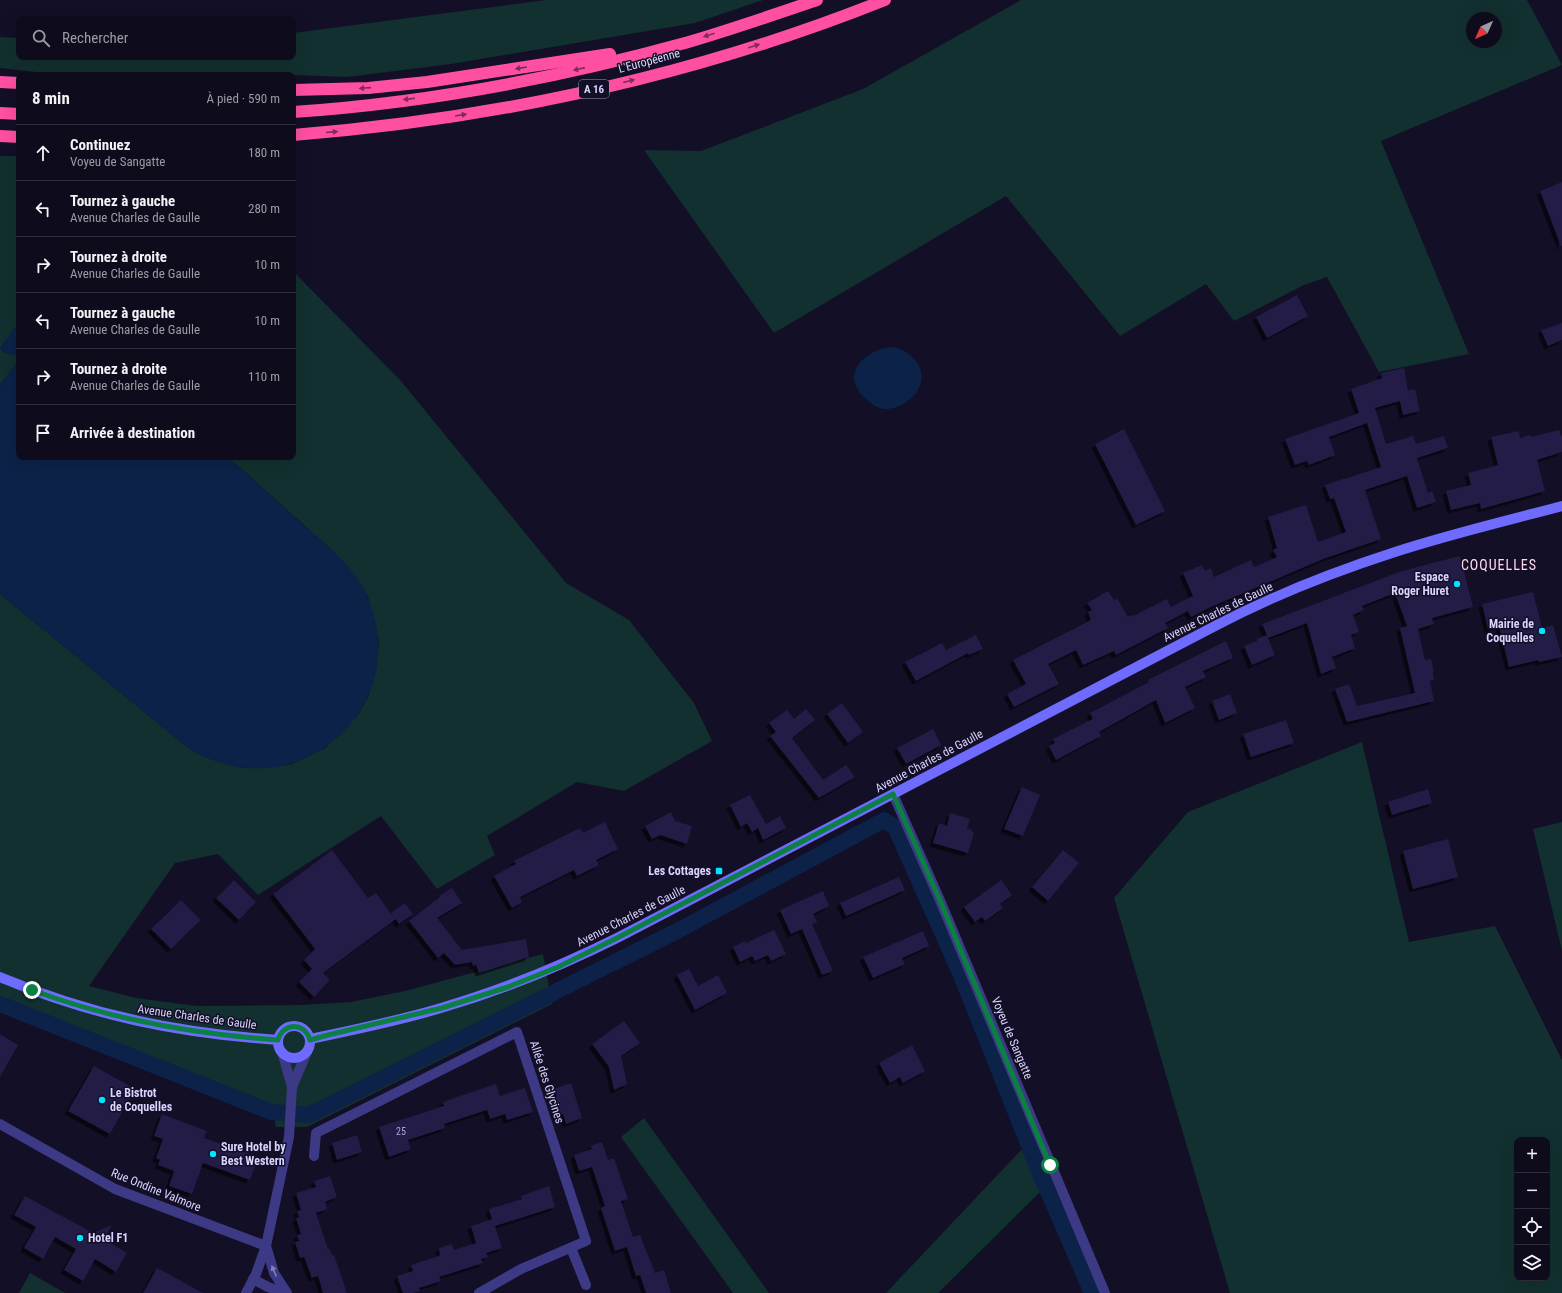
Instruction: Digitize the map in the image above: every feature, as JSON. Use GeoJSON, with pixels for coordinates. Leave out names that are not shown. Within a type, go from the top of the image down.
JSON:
{"type":"FeatureCollection","features":[{"type":"Feature","properties":{"kind":"highway","name":"L'Européenne"},"geometry":{"type":"LineString","coordinates":[[296,112],[364,105],[476,89],[576,70],[684,43],[817,0]]}},
{"type":"Feature","properties":{"kind":"highway","name":"L'Européenne"},"geometry":{"type":"LineString","coordinates":[[296,135],[361,129],[465,114],[597,89],[742,50],[885,0]]}},
{"type":"Feature","properties":{"kind":"highway"},"geometry":{"type":"LineString","coordinates":[[296,90],[353,88],[427,82],[684,43]]}},
{"type":"Feature","properties":{"kind":"highway"},"geometry":{"type":"LineString","coordinates":[[0,81],[16,83]]}},
{"type":"Feature","properties":{"kind":"highway"},"geometry":{"type":"LineString","coordinates":[[0,113],[16,114]]}},
{"type":"Feature","properties":{"kind":"highway"},"geometry":{"type":"LineString","coordinates":[[0,136],[16,137]]}},
{"type":"Feature","properties":{"kind":"main road","name":"Avenue Charles de Gaulle"},"geometry":{"type":"LineString","coordinates":[[310,1040],[431,1011],[532,978],[571,961],[619,937],[1230,618],[1287,592],[1396,551],[1562,506]]}},
{"type":"Feature","properties":{"kind":"main road","name":"Avenue Charles de Gaulle"},"geometry":{"type":"LineString","coordinates":[[0,976],[64,1002],[143,1023],[189,1031],[278,1040]]}},
{"type":"Feature","properties":{"kind":"main road"},"geometry":{"type":"LineString","coordinates":[[295,1026],[305,1030],[310,1040],[310,1047],[307,1052],[301,1056],[293,1058],[288,1057],[279,1048],[278,1040],[280,1035],[285,1029],[295,1026]]}},
{"type":"Feature","properties":{"kind":"street","name":"Voyeu de Sangatte"},"geometry":{"type":"LineString","coordinates":[[893,794],[939,898],[1105,1293]]}},
{"type":"Feature","properties":{"kind":"street","name":"Allée des Glycines"},"geometry":{"type":"LineString","coordinates":[[314,1156],[316,1133],[517,1032],[586,1241],[508,1276],[479,1293]]}},
{"type":"Feature","properties":{"kind":"street"},"geometry":{"type":"LineString","coordinates":[[246,1293],[266,1246],[288,1147],[292,1087],[282,1052]]}},
{"type":"Feature","properties":{"kind":"street"},"geometry":{"type":"LineString","coordinates":[[292,1087],[307,1052]]}},
{"type":"Feature","properties":{"kind":"street","name":"Rue Ondine Valmore"},"geometry":{"type":"LineString","coordinates":[[0,1124],[119,1191],[266,1246]]}},
{"type":"Feature","properties":{"kind":"street"},"geometry":{"type":"LineString","coordinates":[[266,1246],[274,1273],[287,1293]]}},
{"type":"Feature","properties":{"kind":"street"},"geometry":{"type":"LineString","coordinates":[[571,1248],[586,1285]]}},
{"type":"Feature","properties":{"kind":"street"},"geometry":{"type":"LineString","coordinates":[[253,1279],[284,1293]]}},
{"type":"Feature","properties":{"kind":"green space"},"geometry":{"type":"Polygon","coordinates":[[[546,0],[763,0],[695,23],[451,64],[347,77],[296,75],[296,72],[36,72],[0,68],[0,37],[16,38],[16,60],[296,60],[296,33],[546,0]]]}},
{"type":"Feature","properties":{"kind":"green space"},"geometry":{"type":"Polygon","coordinates":[[[1021,0],[1527,0],[1562,65],[1381,141],[1469,354],[1379,372],[1327,277],[1304,285],[1234,321],[1206,284],[1120,336],[1006,196],[774,333],[644,150],[701,151],[863,89],[1021,0]]]}},
{"type":"Feature","properties":{"kind":"green space"},"geometry":{"type":"Polygon","coordinates":[[[0,156],[16,156],[16,326],[0,349],[0,156]]]}},
{"type":"Feature","properties":{"kind":"green space"},"geometry":{"type":"Polygon","coordinates":[[[296,274],[401,381],[566,583],[629,620],[694,703],[712,741],[624,791],[577,782],[487,836],[495,855],[437,889],[381,816],[258,895],[218,854],[175,863],[89,986],[136,998],[197,1006],[301,1005],[351,1002],[405,991],[543,954],[552,1004],[307,1127],[276,1127],[272,1108],[0,996],[0,594],[187,747],[198,754],[243,768],[266,768],[292,764],[325,748],[358,715],[368,697],[376,669],[379,642],[368,597],[360,583],[334,552],[231,460],[296,460],[296,274]]]}},
{"type":"Feature","properties":{"kind":"green space"},"geometry":{"type":"Polygon","coordinates":[[[0,349],[4,352],[16,355],[16,364],[0,385],[0,349]]]}},
{"type":"Feature","properties":{"kind":"green space"},"geometry":{"type":"Polygon","coordinates":[[[1362,742],[1409,942],[1495,926],[1562,1060],[1562,1293],[1230,1293],[1114,898],[1188,812],[1362,742]]]}},
{"type":"Feature","properties":{"kind":"green space"},"geometry":{"type":"Polygon","coordinates":[[[1562,822],[1562,951],[1533,829],[1562,822]]]}},
{"type":"Feature","properties":{"kind":"green space"},"geometry":{"type":"Polygon","coordinates":[[[644,1118],[769,1293],[733,1293],[621,1137],[644,1118]]]}},
{"type":"Feature","properties":{"kind":"green space"},"geometry":{"type":"Polygon","coordinates":[[[1024,1147],[1043,1189],[938,1293],[886,1293],[1024,1147]]]}},
{"type":"Feature","properties":{"kind":"green space"},"geometry":{"type":"Polygon","coordinates":[[[30,1273],[65,1293],[19,1293],[30,1273]]]}},
{"type":"Feature","properties":{"kind":"water"},"geometry":{"type":"Polygon","coordinates":[[[16,326],[16,355],[4,352],[0,349],[16,326]]]}},
{"type":"Feature","properties":{"kind":"water"},"geometry":{"type":"Polygon","coordinates":[[[891,347],[901,349],[913,358],[922,375],[921,384],[910,399],[902,405],[884,409],[878,408],[865,398],[858,389],[855,380],[855,372],[858,365],[872,353],[891,347]]]}},
{"type":"Feature","properties":{"kind":"water"},"geometry":{"type":"Polygon","coordinates":[[[16,364],[16,460],[231,460],[348,566],[363,587],[368,598],[378,640],[374,679],[359,713],[334,741],[302,760],[265,768],[226,765],[187,747],[0,594],[0,385],[16,364]]]}},
{"type":"Feature","properties":{"kind":"building"},"geometry":{"type":"Polygon","coordinates":[[[1562,182],[1562,246],[1561,246],[1540,191],[1562,182]]]}},
{"type":"Feature","properties":{"kind":"building"},"geometry":{"type":"Polygon","coordinates":[[[1297,295],[1308,316],[1267,338],[1256,317],[1297,295]]]}},
{"type":"Feature","properties":{"kind":"building"},"geometry":{"type":"Polygon","coordinates":[[[1562,323],[1562,340],[1548,346],[1541,330],[1562,323]]]}},
{"type":"Feature","properties":{"kind":"building"},"geometry":{"type":"Polygon","coordinates":[[[1404,368],[1408,390],[1415,389],[1420,411],[1403,415],[1400,401],[1375,408],[1386,444],[1413,436],[1416,444],[1444,436],[1448,448],[1417,458],[1428,493],[1432,491],[1436,502],[1417,508],[1407,476],[1365,490],[1381,539],[1323,559],[1191,617],[1188,611],[1165,623],[1168,628],[1116,655],[1114,651],[1083,665],[1076,650],[1048,664],[1059,684],[1014,707],[1007,694],[1026,684],[1013,660],[1091,620],[1088,612],[1092,610],[1087,603],[1108,591],[1114,600],[1117,598],[1128,617],[1167,599],[1171,607],[1193,596],[1183,573],[1202,565],[1205,571],[1211,568],[1214,577],[1251,560],[1254,567],[1277,557],[1273,550],[1277,548],[1268,517],[1306,505],[1318,542],[1346,532],[1334,498],[1330,499],[1325,485],[1381,467],[1367,423],[1329,437],[1335,455],[1309,465],[1307,461],[1295,465],[1285,439],[1359,413],[1351,389],[1382,378],[1381,373],[1404,368]]]}},
{"type":"Feature","properties":{"kind":"building"},"geometry":{"type":"Polygon","coordinates":[[[1124,429],[1165,511],[1136,525],[1095,444],[1124,429]]]}},
{"type":"Feature","properties":{"kind":"building"},"geometry":{"type":"Polygon","coordinates":[[[1559,430],[1562,437],[1562,452],[1537,460],[1545,491],[1481,509],[1480,503],[1451,510],[1446,491],[1471,485],[1468,473],[1498,465],[1491,437],[1519,431],[1520,438],[1530,435],[1531,437],[1559,430]]]}},
{"type":"Feature","properties":{"kind":"building"},"geometry":{"type":"Polygon","coordinates":[[[1460,556],[1473,607],[1432,618],[1434,624],[1418,629],[1425,660],[1431,659],[1434,672],[1434,680],[1430,681],[1434,701],[1347,722],[1335,689],[1349,684],[1357,706],[1415,693],[1400,628],[1407,626],[1395,593],[1362,606],[1364,610],[1353,615],[1359,632],[1351,635],[1355,648],[1332,657],[1336,668],[1321,674],[1307,623],[1268,638],[1275,655],[1252,665],[1244,646],[1267,635],[1262,624],[1402,571],[1460,556]]]}},
{"type":"Feature","properties":{"kind":"building","name":"Mairie de Coquelles"},"geometry":{"type":"Polygon","coordinates":[[[1533,592],[1542,628],[1553,625],[1562,657],[1539,662],[1538,660],[1509,667],[1499,626],[1488,629],[1482,604],[1533,592]]]}},
{"type":"Feature","properties":{"kind":"building"},"geometry":{"type":"Polygon","coordinates":[[[976,635],[983,649],[969,655],[968,653],[916,681],[905,662],[942,643],[946,650],[976,635]]]}},
{"type":"Feature","properties":{"kind":"building"},"geometry":{"type":"Polygon","coordinates":[[[1226,641],[1233,658],[1203,671],[1206,677],[1185,687],[1195,708],[1165,723],[1156,700],[1099,732],[1101,736],[1056,760],[1049,746],[1055,743],[1053,739],[1093,719],[1090,713],[1149,682],[1148,680],[1226,641]]]}},
{"type":"Feature","properties":{"kind":"building"},"geometry":{"type":"Polygon","coordinates":[[[1230,694],[1237,713],[1219,720],[1212,701],[1230,694]]]}},
{"type":"Feature","properties":{"kind":"building"},"geometry":{"type":"Polygon","coordinates":[[[842,703],[863,732],[848,743],[827,714],[842,703]]]}},
{"type":"Feature","properties":{"kind":"building"},"geometry":{"type":"Polygon","coordinates":[[[806,709],[815,720],[792,738],[823,780],[846,765],[855,777],[819,798],[770,736],[776,732],[769,723],[787,710],[794,719],[806,709]]]}},
{"type":"Feature","properties":{"kind":"building"},"geometry":{"type":"Polygon","coordinates":[[[1286,720],[1294,743],[1251,757],[1243,734],[1286,720]]]}},
{"type":"Feature","properties":{"kind":"building"},"geometry":{"type":"Polygon","coordinates":[[[933,729],[941,745],[906,764],[897,748],[933,729]]]}},
{"type":"Feature","properties":{"kind":"building"},"geometry":{"type":"Polygon","coordinates":[[[1022,787],[1040,795],[1023,836],[1004,829],[1022,787]]]}},
{"type":"Feature","properties":{"kind":"building"},"geometry":{"type":"Polygon","coordinates":[[[1428,789],[1432,803],[1392,815],[1388,802],[1428,789]]]}},
{"type":"Feature","properties":{"kind":"building"},"geometry":{"type":"Polygon","coordinates":[[[750,795],[766,824],[780,816],[786,828],[763,840],[758,828],[752,832],[747,823],[741,827],[730,805],[750,795]]]}},
{"type":"Feature","properties":{"kind":"building"},"geometry":{"type":"Polygon","coordinates":[[[671,812],[675,821],[692,826],[687,844],[660,835],[652,839],[645,826],[671,812]]]}},
{"type":"Feature","properties":{"kind":"building"},"geometry":{"type":"Polygon","coordinates":[[[950,813],[970,819],[967,828],[972,830],[974,833],[968,853],[933,843],[939,823],[947,826],[950,813]]]}},
{"type":"Feature","properties":{"kind":"building"},"geometry":{"type":"Polygon","coordinates":[[[605,822],[618,849],[596,860],[599,865],[577,876],[574,870],[520,897],[522,902],[512,908],[494,876],[516,864],[514,861],[580,828],[583,833],[605,822]]]}},
{"type":"Feature","properties":{"kind":"building"},"geometry":{"type":"Polygon","coordinates":[[[1448,839],[1458,877],[1413,889],[1403,851],[1448,839]]]}},
{"type":"Feature","properties":{"kind":"building"},"geometry":{"type":"Polygon","coordinates":[[[332,850],[368,898],[376,893],[394,918],[391,913],[405,903],[413,914],[399,924],[396,919],[323,973],[330,980],[314,997],[299,982],[312,969],[304,960],[315,949],[273,894],[332,850]]]}},
{"type":"Feature","properties":{"kind":"building"},"geometry":{"type":"Polygon","coordinates":[[[1063,850],[1079,863],[1048,901],[1032,887],[1063,850]]]}},
{"type":"Feature","properties":{"kind":"building"},"geometry":{"type":"Polygon","coordinates":[[[899,877],[905,890],[846,916],[840,903],[899,877]]]}},
{"type":"Feature","properties":{"kind":"building"},"geometry":{"type":"Polygon","coordinates":[[[234,880],[256,902],[239,920],[216,898],[234,880]]]}},
{"type":"Feature","properties":{"kind":"building"},"geometry":{"type":"Polygon","coordinates":[[[1001,880],[1012,895],[1000,904],[1003,908],[985,921],[982,917],[975,922],[964,907],[1001,880]]]}},
{"type":"Feature","properties":{"kind":"building"},"geometry":{"type":"Polygon","coordinates":[[[452,888],[462,903],[437,918],[462,950],[526,939],[529,957],[479,973],[476,965],[473,966],[472,962],[455,965],[444,953],[438,958],[409,921],[440,897],[439,896],[452,888]]]}},
{"type":"Feature","properties":{"kind":"building"},"geometry":{"type":"Polygon","coordinates":[[[823,891],[829,906],[813,914],[817,922],[812,924],[833,971],[822,975],[802,929],[791,934],[780,910],[823,891]]]}},
{"type":"Feature","properties":{"kind":"building"},"geometry":{"type":"Polygon","coordinates":[[[181,900],[201,920],[171,949],[151,929],[181,900]]]}},
{"type":"Feature","properties":{"kind":"building"},"geometry":{"type":"Polygon","coordinates":[[[774,930],[786,954],[771,961],[768,955],[755,961],[752,956],[740,962],[733,947],[745,941],[746,943],[774,930]]]}},
{"type":"Feature","properties":{"kind":"building"},"geometry":{"type":"Polygon","coordinates":[[[923,931],[929,946],[902,958],[905,964],[873,978],[863,957],[923,931]]]}},
{"type":"Feature","properties":{"kind":"building"},"geometry":{"type":"Polygon","coordinates":[[[689,969],[698,986],[718,975],[727,993],[695,1010],[677,975],[689,969]]]}},
{"type":"Feature","properties":{"kind":"building"},"geometry":{"type":"Polygon","coordinates":[[[624,1021],[640,1043],[621,1056],[627,1084],[614,1090],[609,1067],[592,1044],[624,1021]]]}},
{"type":"Feature","properties":{"kind":"building"},"geometry":{"type":"Polygon","coordinates":[[[0,1034],[18,1045],[0,1077],[0,1034]]]}},
{"type":"Feature","properties":{"kind":"building"},"geometry":{"type":"Polygon","coordinates":[[[912,1045],[925,1071],[903,1083],[900,1077],[890,1083],[879,1063],[912,1045]]]}},
{"type":"Feature","properties":{"kind":"building","name":"Le Bistrot de Coquelles"},"geometry":{"type":"Polygon","coordinates":[[[94,1066],[135,1089],[110,1134],[68,1111],[94,1066]]]}},
{"type":"Feature","properties":{"kind":"building"},"geometry":{"type":"Polygon","coordinates":[[[571,1083],[582,1118],[566,1124],[563,1114],[559,1115],[554,1099],[557,1097],[554,1089],[571,1083]]]}},
{"type":"Feature","properties":{"kind":"building"},"geometry":{"type":"Polygon","coordinates":[[[496,1084],[500,1096],[525,1088],[533,1112],[507,1120],[505,1114],[490,1119],[487,1110],[444,1124],[445,1128],[408,1140],[411,1149],[389,1157],[379,1127],[444,1106],[443,1102],[496,1084]]]}},
{"type":"Feature","properties":{"kind":"building","name":"Sure Hotel by Best Western"},"geometry":{"type":"Polygon","coordinates":[[[162,1114],[207,1131],[204,1138],[258,1157],[250,1180],[203,1163],[192,1194],[169,1186],[174,1171],[158,1165],[160,1160],[156,1158],[163,1139],[154,1136],[162,1114]]]}},
{"type":"Feature","properties":{"kind":"building"},"geometry":{"type":"Polygon","coordinates":[[[357,1135],[362,1152],[337,1160],[332,1143],[357,1135]]]}},
{"type":"Feature","properties":{"kind":"building"},"geometry":{"type":"Polygon","coordinates":[[[602,1142],[608,1160],[614,1158],[628,1199],[621,1201],[633,1237],[640,1235],[655,1273],[664,1270],[671,1293],[646,1293],[640,1275],[636,1276],[627,1247],[615,1251],[601,1208],[605,1206],[592,1167],[579,1171],[574,1155],[592,1149],[591,1146],[602,1142]]]}},
{"type":"Feature","properties":{"kind":"building"},"geometry":{"type":"Polygon","coordinates":[[[330,1176],[337,1197],[325,1202],[327,1209],[316,1213],[328,1249],[329,1248],[332,1255],[334,1255],[347,1293],[323,1293],[318,1276],[312,1278],[304,1257],[300,1258],[295,1242],[299,1241],[297,1235],[301,1234],[296,1218],[299,1217],[297,1211],[301,1210],[296,1193],[316,1187],[314,1181],[330,1176]]]}},
{"type":"Feature","properties":{"kind":"building"},"geometry":{"type":"Polygon","coordinates":[[[549,1186],[555,1207],[495,1226],[502,1248],[486,1253],[488,1257],[481,1259],[483,1263],[439,1277],[441,1281],[419,1288],[420,1291],[403,1293],[397,1276],[413,1271],[411,1265],[439,1256],[439,1248],[452,1244],[454,1250],[476,1243],[471,1226],[492,1219],[489,1209],[522,1199],[521,1196],[549,1186]]]}},
{"type":"Feature","properties":{"kind":"building","name":"Hotel F1"},"geometry":{"type":"Polygon","coordinates":[[[25,1196],[93,1233],[112,1225],[104,1239],[127,1253],[116,1272],[95,1259],[83,1281],[64,1270],[76,1249],[55,1237],[43,1259],[24,1248],[36,1227],[14,1215],[25,1196]]]}},
{"type":"Feature","properties":{"kind":"building"},"geometry":{"type":"Polygon","coordinates":[[[157,1268],[203,1293],[143,1293],[157,1268]]]}},
{"type":"Feature","properties":{"kind":"waterway"},"geometry":{"type":"LineString","coordinates":[[0,1004],[271,1112],[309,1115],[679,930],[884,820],[895,827],[960,973],[1039,1171],[1092,1293]]}},
{"type":"Feature","properties":{"kind":"place","name":"Espace Roger Huret"},"geometry":{"type":"Point","coordinates":[1457,584]}},
{"type":"Feature","properties":{"kind":"place","name":"Mairie de Coquelles"},"geometry":{"type":"Point","coordinates":[1542,631]}},
{"type":"Feature","properties":{"kind":"place","name":"Les Cottages"},"geometry":{"type":"Point","coordinates":[719,871]}},
{"type":"Feature","properties":{"kind":"place","name":"Le Bistrot de Coquelles"},"geometry":{"type":"Point","coordinates":[102,1100]}},
{"type":"Feature","properties":{"kind":"place","name":"Sure Hotel by Best Western"},"geometry":{"type":"Point","coordinates":[213,1154]}},
{"type":"Feature","properties":{"kind":"place","name":"Hotel F1"},"geometry":{"type":"Point","coordinates":[80,1238]}},
{"type":"Feature","properties":{"kind":"district","name":"COQUELLES"},"geometry":{"type":"Point","coordinates":[1499,565]}},
{"type":"Feature","properties":{"kind":"route"},"geometry":{"type":"LineString","coordinates":[[32,990],[64,1002],[159,1026],[189,1031],[278,1040],[281,1033],[285,1029],[295,1026],[305,1030],[310,1040],[425,1013],[532,978],[592,951],[893,794],[939,898],[1050,1165]]}}]}
